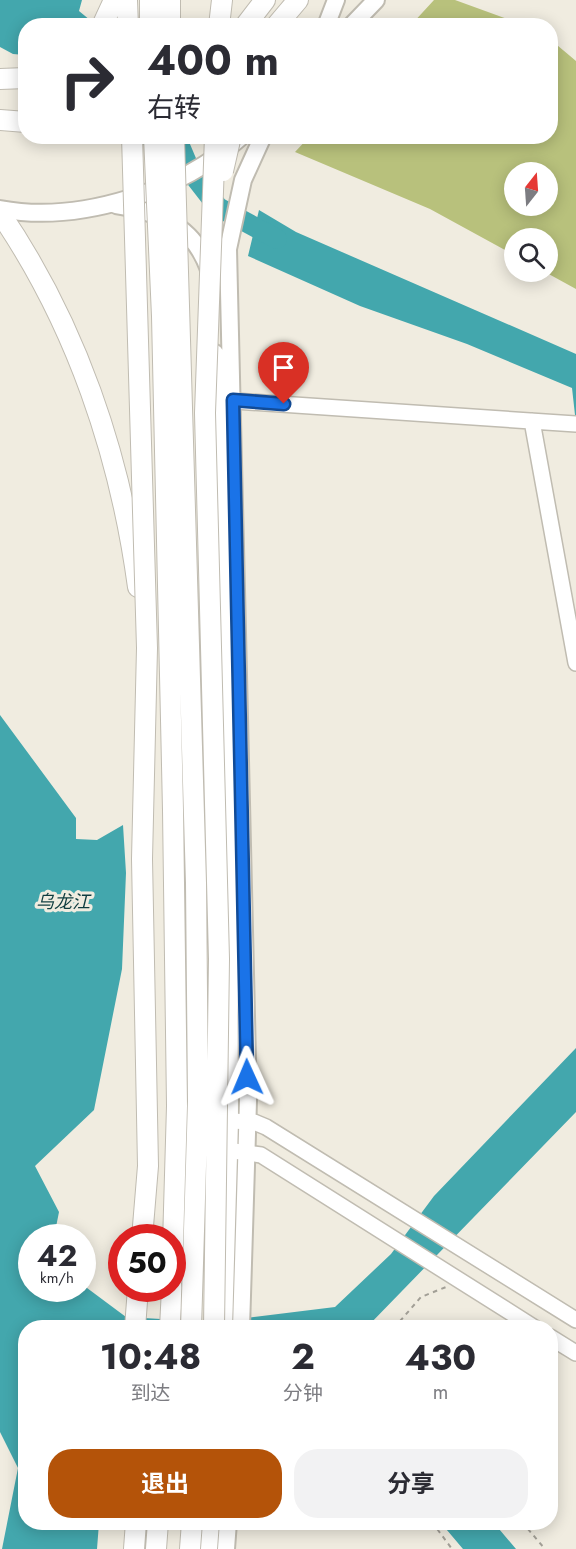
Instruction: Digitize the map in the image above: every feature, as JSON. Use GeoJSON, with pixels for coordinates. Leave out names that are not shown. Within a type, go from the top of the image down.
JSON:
{"type":"FeatureCollection","features":[{"type":"Feature","properties":{"kind":"highway"},"geometry":{"type":"LineString","coordinates":[[106,18],[114,0]]}},
{"type":"Feature","properties":{"kind":"highway"},"geometry":{"type":"LineString","coordinates":[[128,0],[128,18]]}},
{"type":"Feature","properties":{"kind":"highway"},"geometry":{"type":"LineString","coordinates":[[150,0],[150,18]]}},
{"type":"Feature","properties":{"kind":"highway"},"geometry":{"type":"LineString","coordinates":[[170,0],[170,18]]}},
{"type":"Feature","properties":{"kind":"highway"},"geometry":{"type":"LineString","coordinates":[[216,0],[217,18]]}},
{"type":"Feature","properties":{"kind":"highway"},"geometry":{"type":"LineString","coordinates":[[219,18],[222,0]]}},
{"type":"Feature","properties":{"kind":"highway"},"geometry":{"type":"LineString","coordinates":[[251,18],[265,0]]}},
{"type":"Feature","properties":{"kind":"highway"},"geometry":{"type":"LineString","coordinates":[[283,18],[298,0]]}},
{"type":"Feature","properties":{"kind":"highway"},"geometry":{"type":"LineString","coordinates":[[0,79],[18,78]]}},
{"type":"Feature","properties":{"kind":"highway"},"geometry":{"type":"LineString","coordinates":[[0,120],[18,121]]}},
{"type":"Feature","properties":{"kind":"highway"},"geometry":{"type":"LineString","coordinates":[[132,144],[147,648],[142,871],[147,1166],[143,1224]]}},
{"type":"Feature","properties":{"kind":"highway"},"geometry":{"type":"LineString","coordinates":[[154,144],[162,316],[173,834],[177,1106],[174,1224]]}},
{"type":"Feature","properties":{"kind":"highway"},"geometry":{"type":"LineString","coordinates":[[174,144],[196,884],[198,1101],[191,1320]]}},
{"type":"Feature","properties":{"kind":"highway"},"geometry":{"type":"LineString","coordinates":[[223,144],[212,230],[205,413],[229,1320]]}},
{"type":"Feature","properties":{"kind":"highway"},"geometry":{"type":"LineString","coordinates":[[0,211],[41,280],[93,393],[128,523],[147,648]]}},
{"type":"Feature","properties":{"kind":"highway"},"geometry":{"type":"LineString","coordinates":[[136,1320],[137,1302]]}},
{"type":"Feature","properties":{"kind":"highway"},"geometry":{"type":"LineString","coordinates":[[170,1320],[171,1302]]}},
{"type":"Feature","properties":{"kind":"highway"},"geometry":{"type":"LineString","coordinates":[[134,1549],[135,1530]]}},
{"type":"Feature","properties":{"kind":"highway"},"geometry":{"type":"LineString","coordinates":[[156,1549],[157,1530]]}},
{"type":"Feature","properties":{"kind":"highway"},"geometry":{"type":"LineString","coordinates":[[177,1549],[178,1530]]}},
{"type":"Feature","properties":{"kind":"highway"},"geometry":{"type":"LineString","coordinates":[[190,1549],[193,1530]]}},
{"type":"Feature","properties":{"kind":"highway"},"geometry":{"type":"LineString","coordinates":[[194,1530],[195,1549]]}},
{"type":"Feature","properties":{"kind":"main road"},"geometry":{"type":"LineString","coordinates":[[329,18],[336,0]]}},
{"type":"Feature","properties":{"kind":"main road"},"geometry":{"type":"LineString","coordinates":[[359,18],[376,0]]}},
{"type":"Feature","properties":{"kind":"main road"},"geometry":{"type":"LineString","coordinates":[[116,205],[175,179],[219,144]]}},
{"type":"Feature","properties":{"kind":"main road"},"geometry":{"type":"LineString","coordinates":[[229,1320],[239,1121],[230,881],[225,400],[228,249],[243,180],[259,144]]}},
{"type":"Feature","properties":{"kind":"main road"},"geometry":{"type":"LineString","coordinates":[[0,211],[37,213],[116,205],[145,210],[180,226],[195,241],[206,261],[212,282],[225,400]]}},
{"type":"Feature","properties":{"kind":"main road"},"geometry":{"type":"LineString","coordinates":[[209,1549],[210,1530]]}},
{"type":"Feature","properties":{"kind":"main road"},"geometry":{"type":"LineString","coordinates":[[226,1549],[227,1530]]}},
{"type":"Feature","properties":{"kind":"street"},"geometry":{"type":"LineString","coordinates":[[225,400],[574,424]]}},
{"type":"Feature","properties":{"kind":"street"},"geometry":{"type":"LineString","coordinates":[[532,421],[576,663]]}},
{"type":"Feature","properties":{"kind":"street"},"geometry":{"type":"LineString","coordinates":[[239,1121],[266,1127],[576,1320]]}},
{"type":"Feature","properties":{"kind":"street"},"geometry":{"type":"LineString","coordinates":[[238,1151],[261,1155],[522,1320]]}},
{"type":"Feature","properties":{"kind":"street"},"geometry":{"type":"LineString","coordinates":[[558,1342],[576,1353]]}},
{"type":"Feature","properties":{"kind":"path"},"geometry":{"type":"LineString","coordinates":[[401,1320],[421,1296],[444,1290],[454,1277]]}},
{"type":"Feature","properties":{"kind":"path"},"geometry":{"type":"LineString","coordinates":[[438,1530],[452,1549]]}},
{"type":"Feature","properties":{"kind":"path"},"geometry":{"type":"LineString","coordinates":[[529,1530],[545,1549]]}},
{"type":"Feature","properties":{"kind":"green space"},"geometry":{"type":"Polygon","coordinates":[[[434,0],[455,0],[505,18],[417,18],[434,0]]]}},
{"type":"Feature","properties":{"kind":"green space"},"geometry":{"type":"Polygon","coordinates":[[[558,46],[576,61],[576,289],[558,279],[558,228],[504,228],[504,250],[430,209],[295,152],[302,144],[558,144],[558,46]]]}},
{"type":"Feature","properties":{"kind":"water"},"geometry":{"type":"Polygon","coordinates":[[[0,0],[82,0],[79,11],[88,18],[18,18],[18,54],[0,47],[0,0]]]}},
{"type":"Feature","properties":{"kind":"water"},"geometry":{"type":"Polygon","coordinates":[[[143,144],[190,144],[198,163],[179,181],[159,167],[143,144]]]}},
{"type":"Feature","properties":{"kind":"water"},"geometry":{"type":"Polygon","coordinates":[[[259,210],[296,232],[576,354],[576,424],[572,388],[467,344],[360,306],[248,256],[259,210]]]}},
{"type":"Feature","properties":{"kind":"water","name":"乌龙江"},"geometry":{"type":"Polygon","coordinates":[[[0,715],[76,818],[76,839],[97,840],[123,825],[126,873],[122,969],[94,1110],[35,1166],[59,1212],[57,1224],[18,1224],[18,1302],[96,1302],[96,1295],[126,1317],[178,1320],[18,1320],[18,1468],[0,1432],[0,715]]]}},
{"type":"Feature","properties":{"kind":"water","name":"乌龙江"},"geometry":{"type":"Polygon","coordinates":[[[576,1048],[576,1112],[374,1320],[229,1320],[335,1307],[391,1254],[434,1196],[576,1048]]]}},
{"type":"Feature","properties":{"kind":"water","name":"乌龙江"},"geometry":{"type":"Polygon","coordinates":[[[18,1468],[18,1530],[98,1530],[97,1549],[2,1549],[18,1468]]]}},
{"type":"Feature","properties":{"kind":"water"},"geometry":{"type":"Polygon","coordinates":[[[447,1530],[500,1530],[516,1549],[463,1549],[447,1530]]]}},
{"type":"Feature","properties":{"kind":"waterway"},"geometry":{"type":"LineString","coordinates":[[180,158],[218,207],[277,239]]}},
{"type":"Feature","properties":{"kind":"route"},"geometry":{"type":"LineString","coordinates":[[247,1077],[233,400],[284,404]]}}]}
